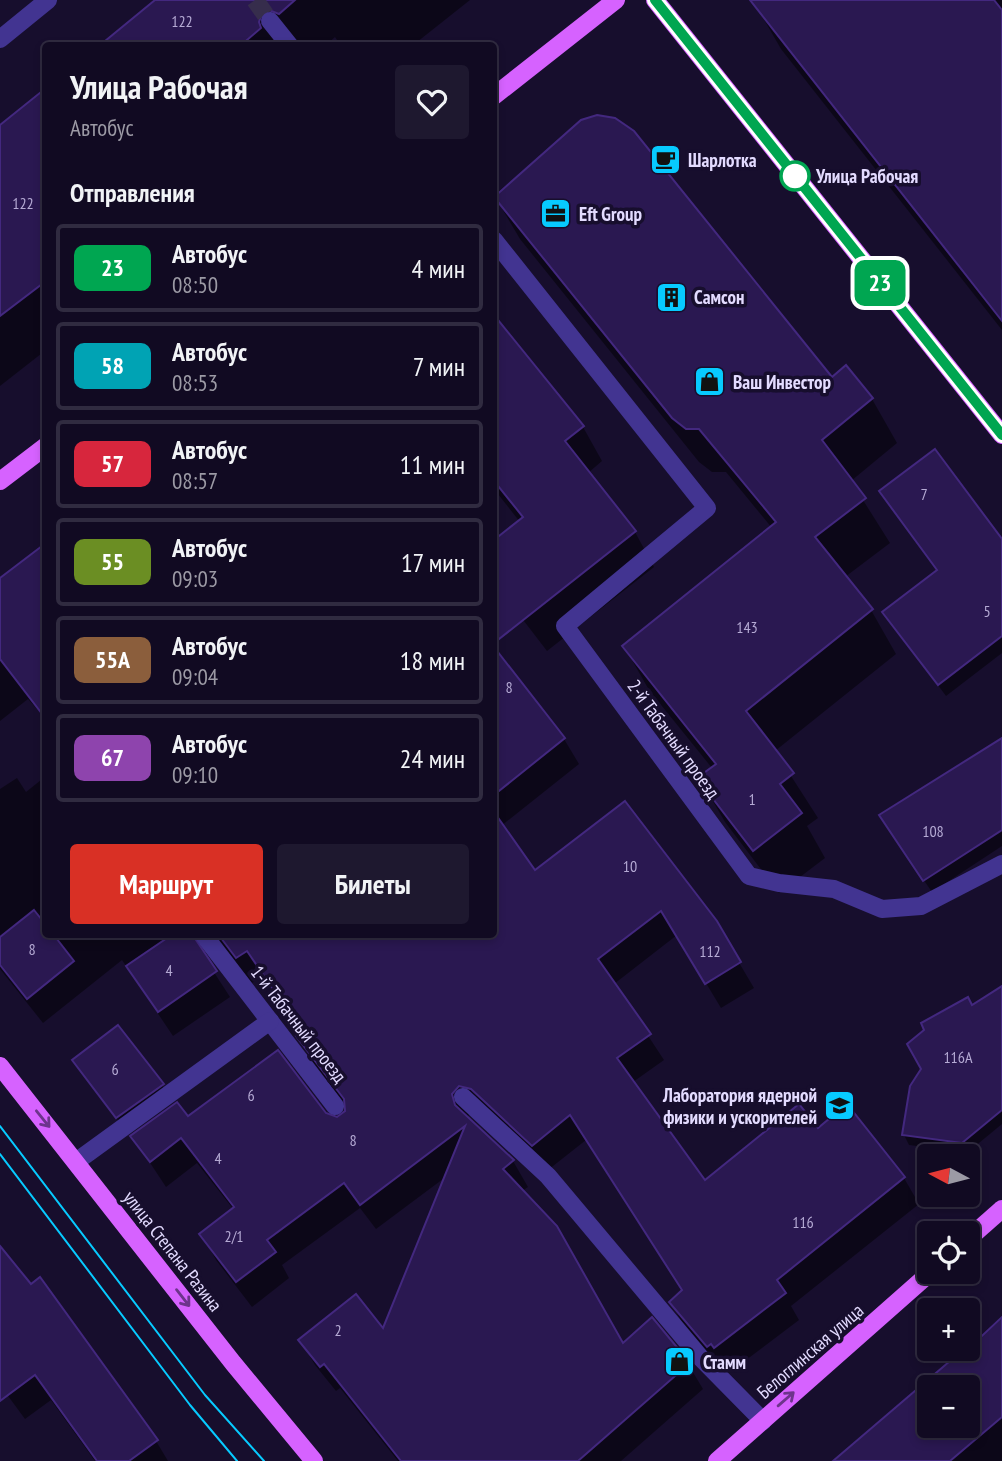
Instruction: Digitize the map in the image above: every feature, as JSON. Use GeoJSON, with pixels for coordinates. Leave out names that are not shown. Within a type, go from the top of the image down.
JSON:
{"type":"FeatureCollection","features":[{"type":"Feature","properties":{"kind":"main road"},"geometry":{"type":"LineString","coordinates":[[497,94],[616,0]]}},
{"type":"Feature","properties":{"kind":"main road"},"geometry":{"type":"LineString","coordinates":[[655,0],[1002,435]]}},
{"type":"Feature","properties":{"kind":"main road"},"geometry":{"type":"LineString","coordinates":[[0,481],[42,449]]}},
{"type":"Feature","properties":{"kind":"main road","name":"улица Степана Разина"},"geometry":{"type":"LineString","coordinates":[[0,1066],[233,1363],[314,1461]]}},
{"type":"Feature","properties":{"kind":"main road"},"geometry":{"type":"LineString","coordinates":[[980,1228],[1002,1209]]}},
{"type":"Feature","properties":{"kind":"main road","name":"Белоглинская улица"},"geometry":{"type":"LineString","coordinates":[[717,1461],[917,1284]]}},
{"type":"Feature","properties":{"kind":"street"},"geometry":{"type":"LineString","coordinates":[[0,39],[48,0]]}},
{"type":"Feature","properties":{"kind":"street"},"geometry":{"type":"LineString","coordinates":[[270,21],[287,42]]}},
{"type":"Feature","properties":{"kind":"street","name":"2-й Табачный проезд"},"geometry":{"type":"LineString","coordinates":[[497,244],[707,508],[565,626],[749,876],[779,883],[834,889],[882,909],[921,906],[1002,864]]}},
{"type":"Feature","properties":{"kind":"street","name":"1-й Табачный проезд"},"geometry":{"type":"LineString","coordinates":[[206,938],[335,1105]]}},
{"type":"Feature","properties":{"kind":"street"},"geometry":{"type":"LineString","coordinates":[[77,1161],[270,1021]]}},
{"type":"Feature","properties":{"kind":"street"},"geometry":{"type":"LineString","coordinates":[[463,1097],[548,1176],[700,1357],[763,1420]]}},
{"type":"Feature","properties":{"kind":"building"},"geometry":{"type":"Polygon","coordinates":[[[155,0],[295,0],[279,14],[269,10],[262,13],[259,22],[261,28],[245,42],[104,42],[155,0]]]}},
{"type":"Feature","properties":{"kind":"building"},"geometry":{"type":"Polygon","coordinates":[[[750,0],[994,0],[1002,10],[1002,321],[750,0]]]}},
{"type":"Feature","properties":{"kind":"building"},"geometry":{"type":"Polygon","coordinates":[[[42,91],[42,284],[0,316],[0,125],[42,91]]]}},
{"type":"Feature","properties":{"kind":"building"},"geometry":{"type":"Polygon","coordinates":[[[597,115],[615,118],[634,131],[832,377],[846,365],[873,398],[822,440],[866,498],[815,537],[873,609],[746,711],[794,773],[780,784],[802,813],[753,851],[697,778],[716,764],[622,646],[776,522],[699,429],[686,429],[672,418],[497,201],[497,194],[581,120],[597,115]]]}},
{"type":"Feature","properties":{"kind":"building"},"geometry":{"type":"Polygon","coordinates":[[[497,319],[584,426],[565,441],[636,531],[497,641],[497,538],[523,517],[497,485],[497,319]]]}},
{"type":"Feature","properties":{"kind":"building"},"geometry":{"type":"Polygon","coordinates":[[[935,449],[1002,539],[1002,636],[938,685],[882,612],[937,570],[879,491],[935,449]]]}},
{"type":"Feature","properties":{"kind":"building"},"geometry":{"type":"Polygon","coordinates":[[[42,546],[42,714],[0,659],[0,578],[42,546]]]}},
{"type":"Feature","properties":{"kind":"building"},"geometry":{"type":"Polygon","coordinates":[[[497,651],[565,738],[497,793],[497,651]]]}},
{"type":"Feature","properties":{"kind":"building"},"geometry":{"type":"Polygon","coordinates":[[[1002,738],[1002,830],[923,881],[879,815],[1002,738]]]}},
{"type":"Feature","properties":{"kind":"building"},"geometry":{"type":"Polygon","coordinates":[[[625,801],[717,921],[741,962],[705,984],[661,911],[598,959],[651,1034],[617,1058],[705,1180],[799,1104],[818,1128],[847,1104],[905,1177],[777,1280],[786,1293],[714,1348],[711,1344],[707,1347],[669,1302],[682,1290],[570,1115],[532,1146],[471,1089],[459,1086],[452,1094],[455,1105],[514,1160],[503,1169],[557,1226],[623,1343],[652,1317],[690,1363],[578,1461],[401,1461],[324,1364],[320,1367],[298,1340],[356,1294],[383,1328],[465,1126],[360,1205],[344,1183],[267,1240],[276,1252],[236,1282],[199,1234],[234,1207],[181,1138],[150,1162],[130,1136],[177,1102],[188,1116],[278,1050],[326,1113],[337,1117],[345,1111],[344,1099],[296,1036],[302,1032],[247,951],[236,958],[221,938],[497,938],[497,816],[535,870],[625,801]]]}},
{"type":"Feature","properties":{"kind":"building"},"geometry":{"type":"Polygon","coordinates":[[[34,910],[42,920],[42,938],[56,938],[74,961],[27,999],[0,965],[0,937],[34,910]]]}},
{"type":"Feature","properties":{"kind":"building"},"geometry":{"type":"Polygon","coordinates":[[[167,938],[195,938],[217,971],[158,1012],[126,966],[167,938]]]}},
{"type":"Feature","properties":{"kind":"building"},"geometry":{"type":"Polygon","coordinates":[[[1002,986],[1002,1110],[962,1143],[902,1135],[910,1086],[921,1069],[907,1044],[924,1030],[921,1023],[968,997],[972,1005],[1002,986]]]}},
{"type":"Feature","properties":{"kind":"building"},"geometry":{"type":"Polygon","coordinates":[[[118,1025],[164,1084],[116,1118],[72,1060],[118,1025]]]}},
{"type":"Feature","properties":{"kind":"building"},"geometry":{"type":"Polygon","coordinates":[[[0,1246],[31,1284],[40,1277],[158,1440],[129,1461],[97,1461],[35,1375],[0,1401],[0,1246]]]}},
{"type":"Feature","properties":{"kind":"building"},"geometry":{"type":"Polygon","coordinates":[[[1002,1317],[1002,1417],[980,1436],[980,1375],[934,1375],[950,1361],[980,1361],[980,1338],[1002,1317]]]}},
{"type":"Feature","properties":{"kind":"building"},"geometry":{"type":"Polygon","coordinates":[[[917,1389],[917,1438],[977,1438],[950,1461],[833,1461],[917,1389]]]}},
{"type":"Feature","properties":{"kind":"tunnel"},"geometry":{"type":"LineString","coordinates":[[255,0],[270,21]]}},
{"type":"Feature","properties":{"kind":"tram line"},"geometry":{"type":"LineString","coordinates":[[0,1126],[205,1395],[264,1461]]}},
{"type":"Feature","properties":{"kind":"tram line"},"geometry":{"type":"LineString","coordinates":[[0,1154],[190,1405],[237,1461]]}},
{"type":"Feature","properties":{"kind":"bus line","name":"23"},"geometry":{"type":"LineString","coordinates":[[655,0],[1002,435]]}},
{"type":"Feature","properties":{"kind":"place","name":"Шарлотка"},"geometry":{"type":"Point","coordinates":[665,160]}},
{"type":"Feature","properties":{"kind":"place","name":"Улица Рабочая"},"geometry":{"type":"Point","coordinates":[795,176]}},
{"type":"Feature","properties":{"kind":"place","name":"Eft Group"},"geometry":{"type":"Point","coordinates":[556,214]}},
{"type":"Feature","properties":{"kind":"place","name":"Самсон"},"geometry":{"type":"Point","coordinates":[671,297]}},
{"type":"Feature","properties":{"kind":"place","name":"Ваш Инвестор"},"geometry":{"type":"Point","coordinates":[710,382]}},
{"type":"Feature","properties":{"kind":"place","name":"Лаборатория ядерной физики и ускорителей"},"geometry":{"type":"Point","coordinates":[840,1106]}},
{"type":"Feature","properties":{"kind":"place","name":"Стамм"},"geometry":{"type":"Point","coordinates":[680,1362]}}]}
